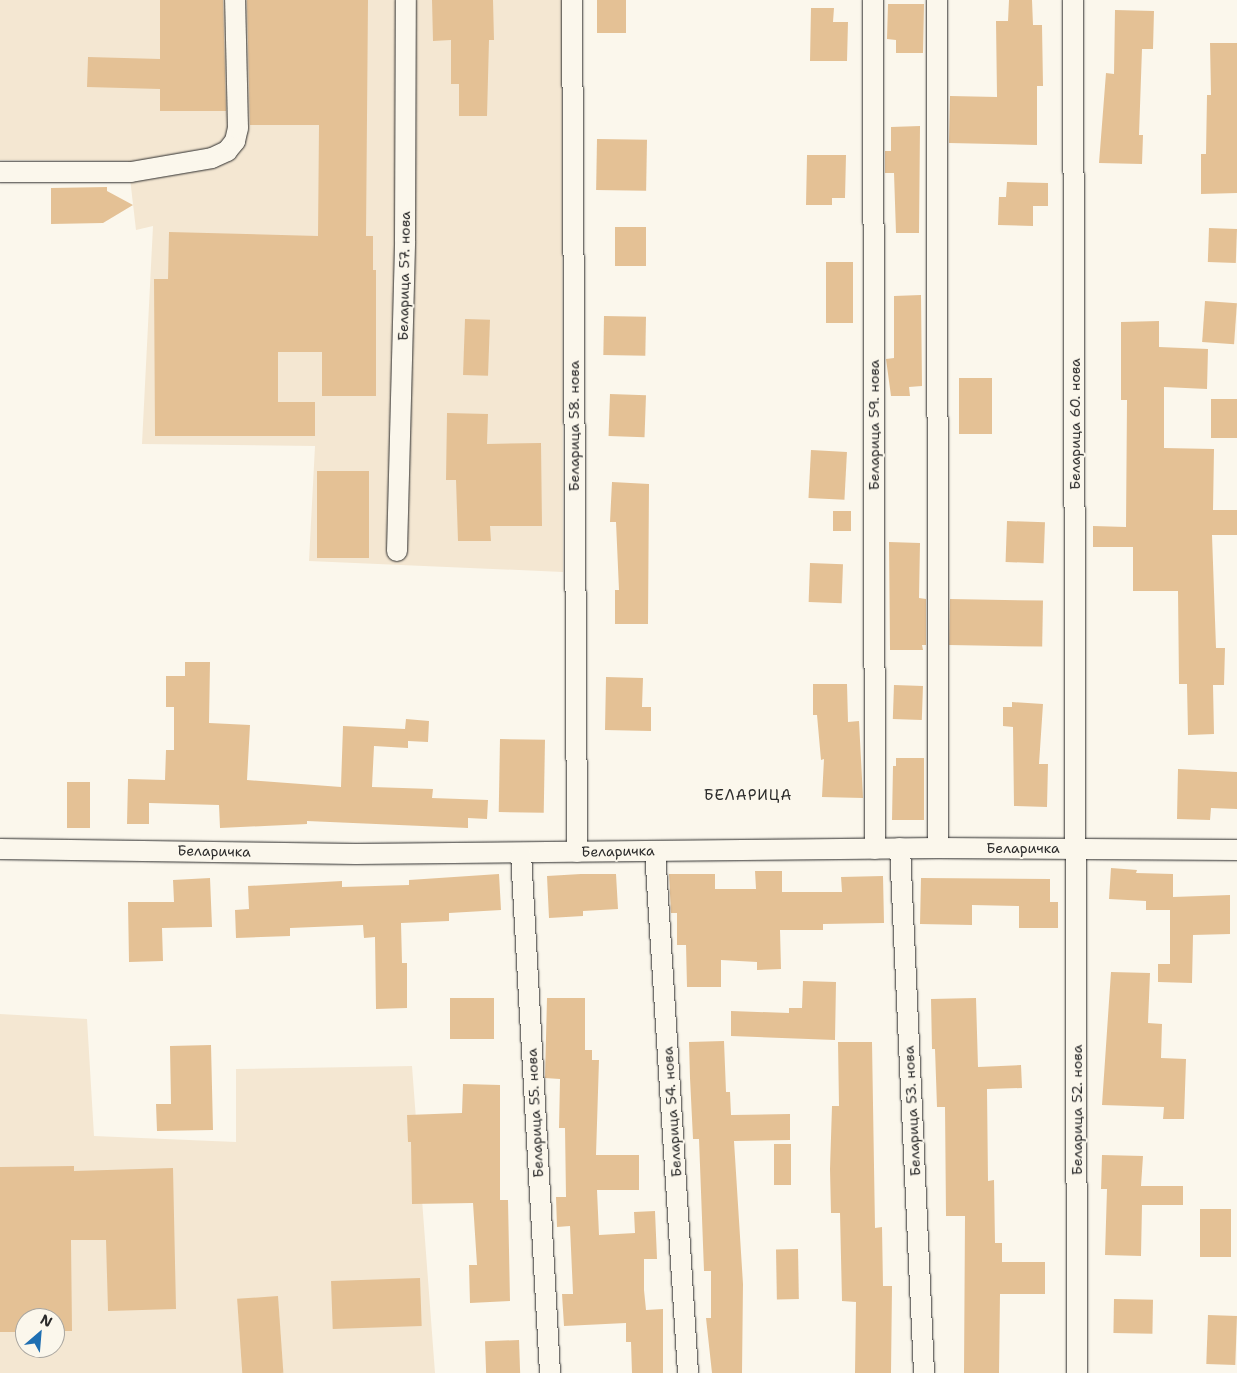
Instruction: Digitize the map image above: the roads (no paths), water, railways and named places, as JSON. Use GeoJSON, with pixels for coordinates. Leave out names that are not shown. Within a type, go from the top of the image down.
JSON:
{"type":"FeatureCollection","features":[{"type":"Feature","properties":{"kind":"street"},"geometry":{"type":"LineString","coordinates":[[0,172],[130,172],[212,158],[227,151],[235,141],[238,128],[235,0]]}},
{"type":"Feature","properties":{"kind":"street","name":"Беларица 57. нова"},"geometry":{"type":"LineString","coordinates":[[397,552],[406,241],[406,0]]}},
{"type":"Feature","properties":{"kind":"street","name":"Беларица 58. нова"},"geometry":{"type":"LineString","coordinates":[[572,0],[577,852]]}},
{"type":"Feature","properties":{"kind":"street","name":"Беларица 59. нова"},"geometry":{"type":"LineString","coordinates":[[873,0],[875,849]]}},
{"type":"Feature","properties":{"kind":"street"},"geometry":{"type":"LineString","coordinates":[[937,0],[938,848]]}},
{"type":"Feature","properties":{"kind":"street","name":"Беларица 60. нова"},"geometry":{"type":"LineString","coordinates":[[1073,0],[1076,847]]}},
{"type":"Feature","properties":{"kind":"street","name":"Беларичка"},"geometry":{"type":"LineString","coordinates":[[0,849],[521,854],[1076,847],[1237,850]]}},
{"type":"Feature","properties":{"kind":"street","name":"Беларица 52. нова"},"geometry":{"type":"LineString","coordinates":[[1076,847],[1077,1373]]}},
{"type":"Feature","properties":{"kind":"street","name":"Беларица 53. нова"},"geometry":{"type":"LineString","coordinates":[[900,848],[924,1373]]}},
{"type":"Feature","properties":{"kind":"street","name":"Беларица 54. нова"},"geometry":{"type":"LineString","coordinates":[[655,851],[688,1373]]}},
{"type":"Feature","properties":{"kind":"street","name":"Беларица 55. нова"},"geometry":{"type":"LineString","coordinates":[[521,854],[550,1373]]}},
{"type":"Feature","properties":{"kind":"district","name":"БЕЛАРИЦА"},"geometry":{"type":"Point","coordinates":[748,796]}}]}
